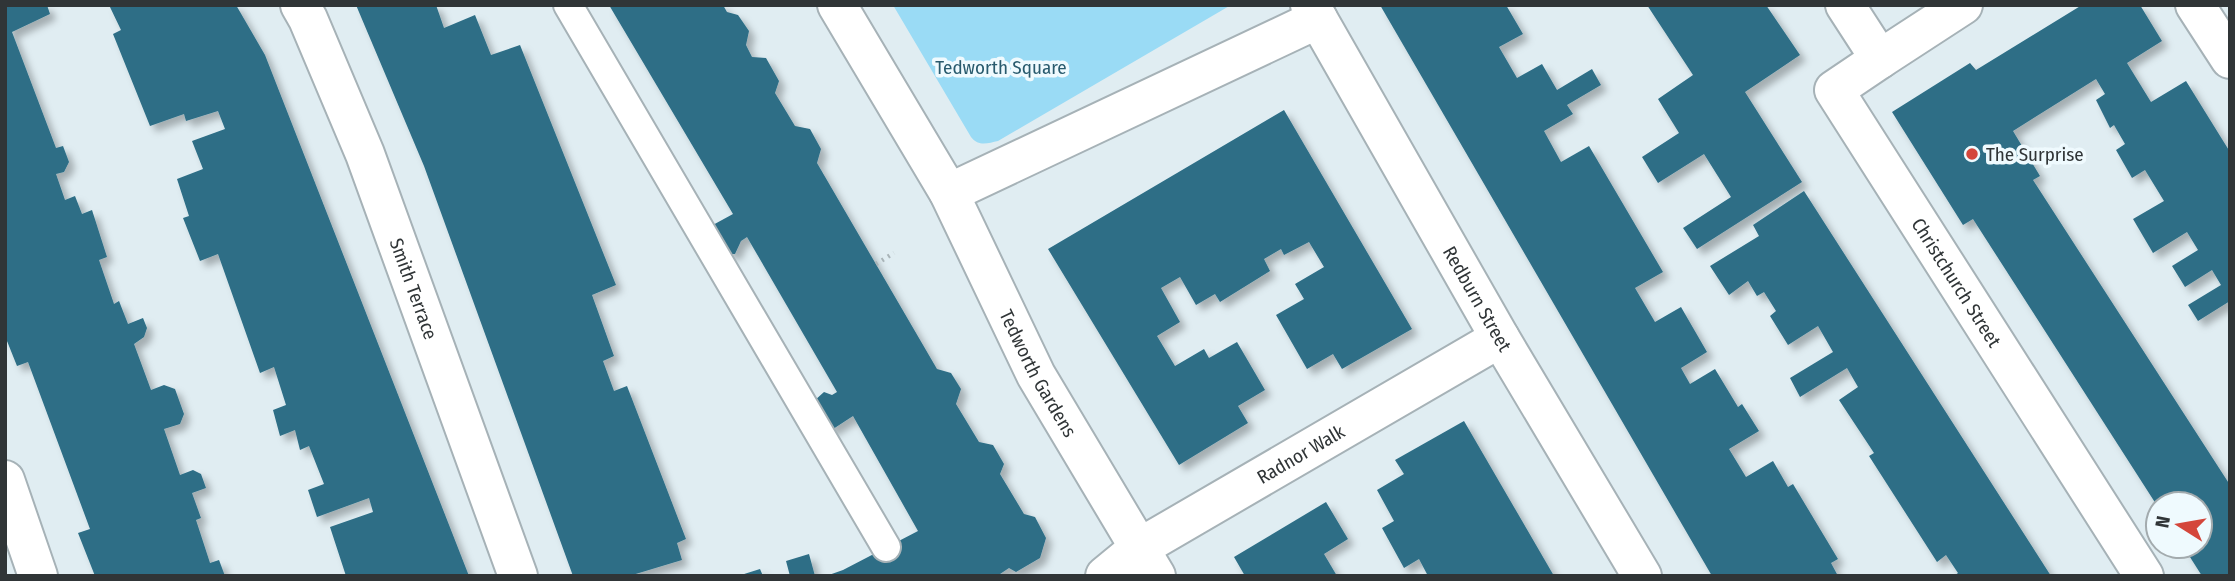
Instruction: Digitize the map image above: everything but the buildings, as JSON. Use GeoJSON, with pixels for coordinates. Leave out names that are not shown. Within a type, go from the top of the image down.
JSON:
{"type":"FeatureCollection","features":[{"type":"Feature","properties":{"kind":"street","name":"Smith Terrace"},"geometry":{"type":"LineString","coordinates":[[300,5],[365,154],[518,576]]}},
{"type":"Feature","properties":{"kind":"street"},"geometry":{"type":"LineString","coordinates":[[837,5],[948,193],[1314,12]]}},
{"type":"Feature","properties":{"kind":"street"},"geometry":{"type":"LineString","coordinates":[[1845,5],[1880,59],[1963,5]]}},
{"type":"Feature","properties":{"kind":"street"},"geometry":{"type":"LineString","coordinates":[[2195,5],[2230,59]]}},
{"type":"Feature","properties":{"kind":"street","name":"Redburn Street"},"geometry":{"type":"LineString","coordinates":[[1314,12],[1500,338],[1642,576]]}},
{"type":"Feature","properties":{"kind":"street","name":"Christchurch Street"},"geometry":{"type":"LineString","coordinates":[[1880,59],[1834,90],[2144,576]]}},
{"type":"Feature","properties":{"kind":"street","name":"Tedworth Gardens"},"geometry":{"type":"LineString","coordinates":[[948,193],[1036,375],[1148,562]]}},
{"type":"Feature","properties":{"kind":"street","name":"Radnor Walk"},"geometry":{"type":"LineString","coordinates":[[1105,576],[1148,562],[1500,338]]}},
{"type":"Feature","properties":{"kind":"street"},"geometry":{"type":"LineString","coordinates":[[5,480],[38,576]]}},
{"type":"Feature","properties":{"kind":"lane"},"geometry":{"type":"LineString","coordinates":[[568,5],[886,547]]}},
{"type":"Feature","properties":{"kind":"path"},"geometry":{"type":"LineString","coordinates":[[876,264],[894,253]]}},
{"type":"Feature","properties":{"kind":"green space","name":"Tedworth Square"},"geometry":{"type":"Polygon","coordinates":[[[893,5],[1231,5],[998,141],[984,144],[971,137],[893,5]]]}},
{"type":"Feature","properties":{"kind":"place","name":"The Surprise"},"geometry":{"type":"Point","coordinates":[1972,154]}}]}
